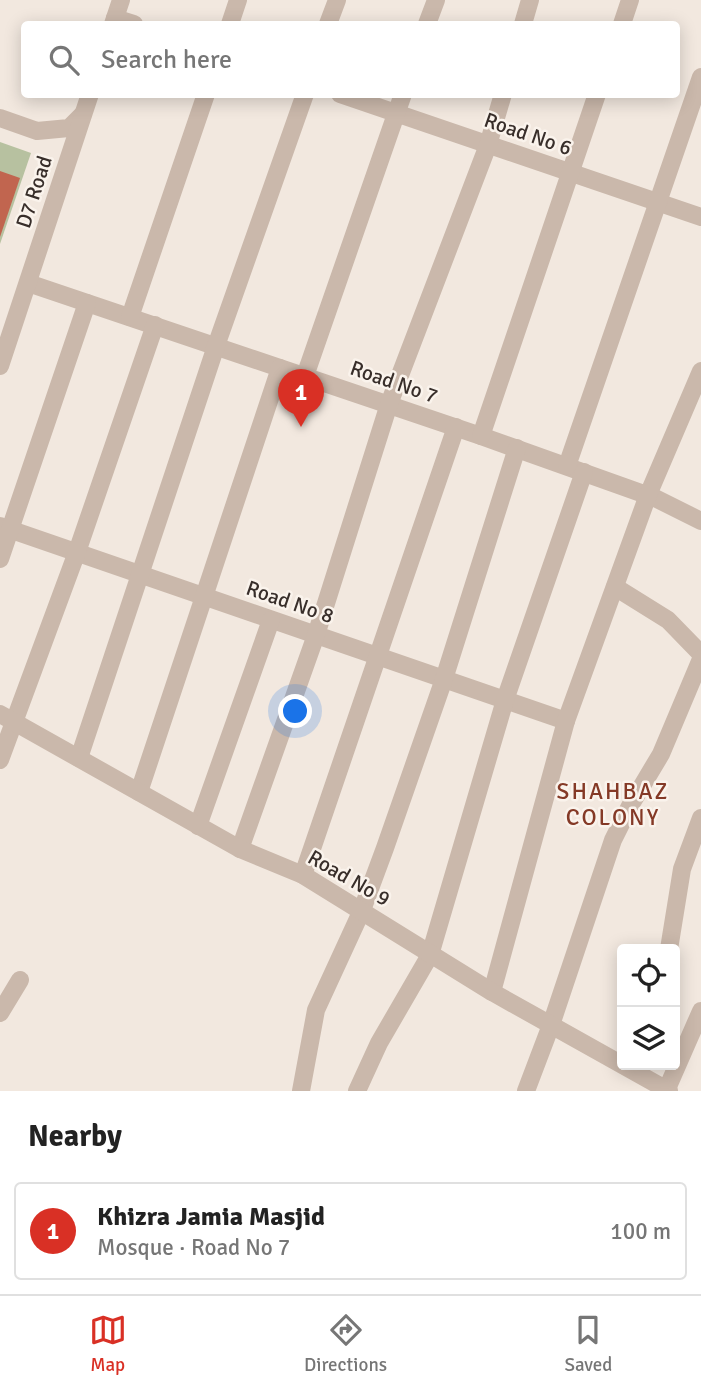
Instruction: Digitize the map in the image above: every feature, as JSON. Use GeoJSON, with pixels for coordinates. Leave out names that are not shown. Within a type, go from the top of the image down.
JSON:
{"type":"FeatureCollection","features":[{"type":"Feature","properties":{"kind":"street"},"geometry":{"type":"LineString","coordinates":[[114,21],[121,0]]}},
{"type":"Feature","properties":{"kind":"street"},"geometry":{"type":"LineString","coordinates":[[231,21],[238,0]]}},
{"type":"Feature","properties":{"kind":"street"},"geometry":{"type":"LineString","coordinates":[[329,21],[337,0]]}},
{"type":"Feature","properties":{"kind":"street"},"geometry":{"type":"LineString","coordinates":[[428,21],[436,0]]}},
{"type":"Feature","properties":{"kind":"street"},"geometry":{"type":"LineString","coordinates":[[524,21],[530,0]]}},
{"type":"Feature","properties":{"kind":"street"},"geometry":{"type":"LineString","coordinates":[[623,21],[630,0]]}},
{"type":"Feature","properties":{"kind":"street"},"geometry":{"type":"LineString","coordinates":[[567,466],[701,77]]}},
{"type":"Feature","properties":{"kind":"street"},"geometry":{"type":"LineString","coordinates":[[130,317],[205,98]]}},
{"type":"Feature","properties":{"kind":"street"},"geometry":{"type":"LineString","coordinates":[[79,758],[216,346],[304,98]]}},
{"type":"Feature","properties":{"kind":"street","name":"Road No 6"},"geometry":{"type":"LineString","coordinates":[[351,98],[701,217]]}},
{"type":"Feature","properties":{"kind":"street"},"geometry":{"type":"LineString","coordinates":[[305,376],[402,98]]}},
{"type":"Feature","properties":{"kind":"street"},"geometry":{"type":"LineString","coordinates":[[240,849],[316,635],[388,404],[488,145],[502,98]]}},
{"type":"Feature","properties":{"kind":"street"},"geometry":{"type":"LineString","coordinates":[[481,436],[596,98]]}},
{"type":"Feature","properties":{"kind":"street","name":"D7 Road"},"geometry":{"type":"LineString","coordinates":[[0,118],[37,131],[69,128],[88,103]]}},
{"type":"Feature","properties":{"kind":"street","name":"D7 Road"},"geometry":{"type":"LineString","coordinates":[[0,366],[88,103]]}},
{"type":"Feature","properties":{"kind":"street","name":"Road No 7"},"geometry":{"type":"LineString","coordinates":[[28,283],[517,448],[648,495],[701,521]]}},
{"type":"Feature","properties":{"kind":"street"},"geometry":{"type":"LineString","coordinates":[[0,559],[5,528],[87,303]]}},
{"type":"Feature","properties":{"kind":"street"},"geometry":{"type":"LineString","coordinates":[[0,760],[7,718],[76,552],[155,326]]}},
{"type":"Feature","properties":{"kind":"street"},"geometry":{"type":"LineString","coordinates":[[139,792],[280,368]]}},
{"type":"Feature","properties":{"kind":"street"},"geometry":{"type":"LineString","coordinates":[[492,992],[566,722],[648,495],[701,371]]}},
{"type":"Feature","properties":{"kind":"street"},"geometry":{"type":"LineString","coordinates":[[303,875],[456,427]]}},
{"type":"Feature","properties":{"kind":"street"},"geometry":{"type":"LineString","coordinates":[[301,1091],[316,1010],[362,911],[444,679],[517,448]]}},
{"type":"Feature","properties":{"kind":"street"},"geometry":{"type":"LineString","coordinates":[[357,1091],[379,1043],[430,955],[505,700],[584,472]]}},
{"type":"Feature","properties":{"kind":"street","name":"Road No 8"},"geometry":{"type":"LineString","coordinates":[[5,528],[566,722]]}},
{"type":"Feature","properties":{"kind":"street"},"geometry":{"type":"LineString","coordinates":[[615,587],[668,620],[701,653]]}},
{"type":"Feature","properties":{"kind":"street"},"geometry":{"type":"LineString","coordinates":[[198,826],[271,620]]}},
{"type":"Feature","properties":{"kind":"street"},"geometry":{"type":"LineString","coordinates":[[526,1091],[613,840],[661,754],[701,659]]}},
{"type":"Feature","properties":{"kind":"street","name":"Road No 9"},"geometry":{"type":"LineString","coordinates":[[7,718],[240,849],[303,875],[492,992],[617,1061]]}},
{"type":"Feature","properties":{"kind":"street"},"geometry":{"type":"LineString","coordinates":[[670,944],[682,869],[701,818]]}},
{"type":"Feature","properties":{"kind":"street"},"geometry":{"type":"LineString","coordinates":[[0,1013],[20,980]]}},
{"type":"Feature","properties":{"kind":"street"},"geometry":{"type":"LineString","coordinates":[[667,1091],[701,1012]]}},
{"type":"Feature","properties":{"kind":"street","name":"Road No 9"},"geometry":{"type":"LineString","coordinates":[[633,1070],[667,1091]]}},
{"type":"Feature","properties":{"kind":"green space"},"geometry":{"type":"Polygon","coordinates":[[[0,142],[31,153],[0,244],[0,142]]]}},
{"type":"Feature","properties":{"kind":"building"},"geometry":{"type":"Polygon","coordinates":[[[0,171],[20,178],[0,237],[0,171]]]}},
{"type":"Feature","properties":{"kind":"place","name":"Khizra Jamia Masjid"},"geometry":{"type":"Point","coordinates":[301,427]}},
{"type":"Feature","properties":{"kind":"district","name":"SHAHBAZ COLONY"},"geometry":{"type":"Point","coordinates":[613,804]}}]}
